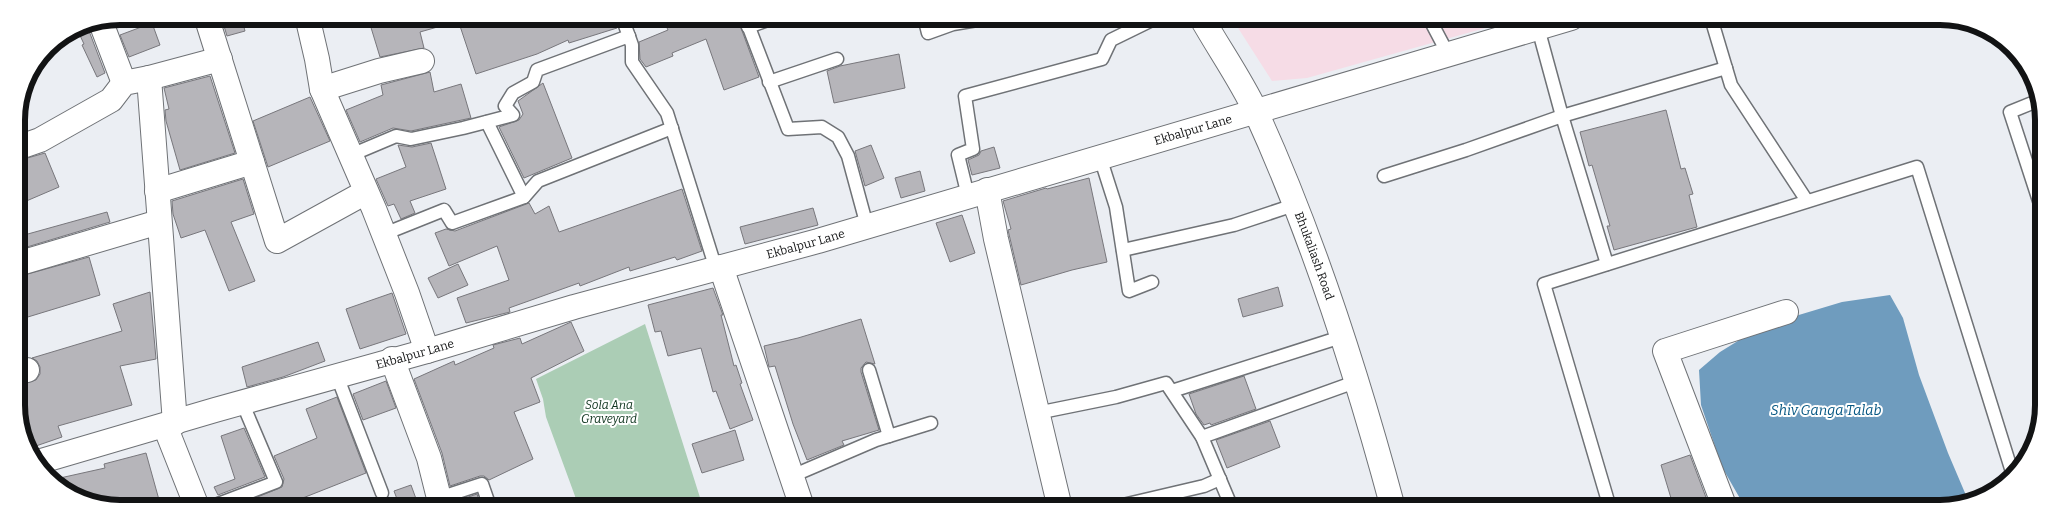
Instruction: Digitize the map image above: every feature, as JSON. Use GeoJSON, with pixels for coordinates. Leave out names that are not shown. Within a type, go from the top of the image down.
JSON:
{"type":"FeatureCollection","features":[{"type":"Feature","properties":{"kind":"street"},"geometry":{"type":"LineString","coordinates":[[209,25],[277,242],[366,192]]}},
{"type":"Feature","properties":{"kind":"street"},"geometry":{"type":"LineString","coordinates":[[309,25],[318,59],[322,89],[384,234],[427,351]]}},
{"type":"Feature","properties":{"kind":"street","name":"Bhukaliash Road"},"geometry":{"type":"LineString","coordinates":[[1205,25],[1255,111],[1314,254],[1376,446],[1391,500]]}},
{"type":"Feature","properties":{"kind":"street","name":"Ekbalpur Lane"},"geometry":{"type":"LineString","coordinates":[[43,460],[574,307],[867,226],[1548,25]]}},
{"type":"Feature","properties":{"kind":"street"},"geometry":{"type":"LineString","coordinates":[[103,27],[124,83]]}},
{"type":"Feature","properties":{"kind":"street"},"geometry":{"type":"LineString","coordinates":[[25,145],[40,140],[110,100],[124,83],[220,59]]}},
{"type":"Feature","properties":{"kind":"street"},"geometry":{"type":"LineString","coordinates":[[322,89],[422,61]]}},
{"type":"Feature","properties":{"kind":"street"},"geometry":{"type":"LineString","coordinates":[[149,78],[158,191],[170,424],[195,500]]}},
{"type":"Feature","properties":{"kind":"street"},"geometry":{"type":"LineString","coordinates":[[158,191],[252,162]]}},
{"type":"Feature","properties":{"kind":"street"},"geometry":{"type":"LineString","coordinates":[[978,193],[996,239],[1058,500]]}},
{"type":"Feature","properties":{"kind":"street"},"geometry":{"type":"LineString","coordinates":[[25,262],[159,222]]}},
{"type":"Feature","properties":{"kind":"street"},"geometry":{"type":"LineString","coordinates":[[719,268],[800,500]]}},
{"type":"Feature","properties":{"kind":"street"},"geometry":{"type":"LineString","coordinates":[[1721,500],[1665,351],[1786,312]]}},
{"type":"Feature","properties":{"kind":"street"},"geometry":{"type":"LineString","coordinates":[[392,359],[429,458],[439,498]]}},
{"type":"Feature","properties":{"kind":"lane"},"geometry":{"type":"LineString","coordinates":[[625,25],[632,44],[632,62],[667,113],[719,268]]}},
{"type":"Feature","properties":{"kind":"lane"},"geometry":{"type":"LineString","coordinates":[[748,25],[788,129],[822,127],[838,137],[848,156],[867,226]]}},
{"type":"Feature","properties":{"kind":"lane"},"geometry":{"type":"LineString","coordinates":[[926,25],[928,33],[950,25]]}},
{"type":"Feature","properties":{"kind":"lane"},"geometry":{"type":"LineString","coordinates":[[978,193],[958,155],[973,149],[965,96],[1102,59],[1111,40],[1142,25]]}},
{"type":"Feature","properties":{"kind":"lane"},"geometry":{"type":"LineString","coordinates":[[1433,25],[1448,54]]}},
{"type":"Feature","properties":{"kind":"lane"},"geometry":{"type":"LineString","coordinates":[[1713,25],[1731,85],[1807,201]]}},
{"type":"Feature","properties":{"kind":"lane"},"geometry":{"type":"LineString","coordinates":[[1538,28],[1562,116],[1607,264]]}},
{"type":"Feature","properties":{"kind":"lane"},"geometry":{"type":"LineString","coordinates":[[351,155],[396,136],[411,138],[513,115],[505,106],[513,94],[533,82],[537,70],[629,36]]}},
{"type":"Feature","properties":{"kind":"lane"},"geometry":{"type":"LineString","coordinates":[[769,82],[837,59]]}},
{"type":"Feature","properties":{"kind":"lane"},"geometry":{"type":"LineString","coordinates":[[1384,176],[1466,150],[1562,116],[1726,68]]}},
{"type":"Feature","properties":{"kind":"lane"},"geometry":{"type":"LineString","coordinates":[[2033,103],[2010,112],[2035,189]]}},
{"type":"Feature","properties":{"kind":"lane"},"geometry":{"type":"LineString","coordinates":[[487,122],[524,197]]}},
{"type":"Feature","properties":{"kind":"lane"},"geometry":{"type":"LineString","coordinates":[[384,234],[444,210],[452,223],[524,197],[538,181],[672,128]]}},
{"type":"Feature","properties":{"kind":"lane"},"geometry":{"type":"LineString","coordinates":[[1100,157],[1116,207],[1129,290],[1152,282]]}},
{"type":"Feature","properties":{"kind":"lane"},"geometry":{"type":"LineString","coordinates":[[1608,500],[1544,284],[1917,167],[2011,468]]}},
{"type":"Feature","properties":{"kind":"lane"},"geometry":{"type":"LineString","coordinates":[[1123,250],[1234,225],[1294,205]]}},
{"type":"Feature","properties":{"kind":"lane"},"geometry":{"type":"LineString","coordinates":[[1172,391],[1341,337]]}},
{"type":"Feature","properties":{"kind":"lane"},"geometry":{"type":"LineString","coordinates":[[869,370],[889,436]]}},
{"type":"Feature","properties":{"kind":"lane"},"geometry":{"type":"LineString","coordinates":[[337,376],[382,492]]}},
{"type":"Feature","properties":{"kind":"lane"},"geometry":{"type":"LineString","coordinates":[[1202,437],[1356,382]]}},
{"type":"Feature","properties":{"kind":"lane"},"geometry":{"type":"LineString","coordinates":[[1037,413],[1116,397],[1166,383],[1202,437],[1229,500]]}},
{"type":"Feature","properties":{"kind":"lane"},"geometry":{"type":"LineString","coordinates":[[228,500],[276,482],[242,402]]}},
{"type":"Feature","properties":{"kind":"lane"},"geometry":{"type":"LineString","coordinates":[[792,476],[876,440],[931,423]]}},
{"type":"Feature","properties":{"kind":"lane"},"geometry":{"type":"LineString","coordinates":[[1144,500],[1204,486],[1220,479]]}},
{"type":"Feature","properties":{"kind":"lane"},"geometry":{"type":"LineString","coordinates":[[439,498],[482,484],[488,500]]}},
{"type":"Feature","properties":{"kind":"shaded area"},"geometry":{"type":"Polygon","coordinates":[[[1236,25],[1496,25],[1307,78],[1272,81],[1236,25]]]}},
{"type":"Feature","properties":{"kind":"green space","name":"Sola Ana Graveyard"},"geometry":{"type":"Polygon","coordinates":[[[645,324],[701,500],[576,500],[546,417],[543,399],[536,379],[645,324]]]}},
{"type":"Feature","properties":{"kind":"water","name":"Shiv Ganga Talab"},"geometry":{"type":"Polygon","coordinates":[[[1890,295],[1903,318],[1919,375],[1966,496],[1946,500],[1741,500],[1722,467],[1701,405],[1699,370],[1720,352],[1762,326],[1842,302],[1890,295]]]}},
{"type":"Feature","properties":{"kind":"building"},"geometry":{"type":"Polygon","coordinates":[[[147,25],[153,25],[160,45],[129,57],[120,35],[147,25]]]}},
{"type":"Feature","properties":{"kind":"building"},"geometry":{"type":"Polygon","coordinates":[[[224,25],[243,25],[245,31],[227,36],[224,25]]]}},
{"type":"Feature","properties":{"kind":"building"},"geometry":{"type":"Polygon","coordinates":[[[370,25],[444,25],[420,32],[424,48],[380,57],[370,25]]]}},
{"type":"Feature","properties":{"kind":"building"},"geometry":{"type":"Polygon","coordinates":[[[460,25],[616,25],[617,28],[569,43],[568,40],[537,54],[476,74],[460,25]]]}},
{"type":"Feature","properties":{"kind":"building"},"geometry":{"type":"Polygon","coordinates":[[[666,25],[740,25],[759,77],[724,90],[706,39],[672,53],[673,56],[646,67],[640,59],[639,42],[668,30],[666,25]]]}},
{"type":"Feature","properties":{"kind":"building"},"geometry":{"type":"Polygon","coordinates":[[[89,30],[105,73],[97,77],[82,45],[84,44],[79,34],[89,30]]]}},
{"type":"Feature","properties":{"kind":"building"},"geometry":{"type":"Polygon","coordinates":[[[899,54],[905,88],[834,103],[827,71],[840,66],[899,54]]]}},
{"type":"Feature","properties":{"kind":"building"},"geometry":{"type":"Polygon","coordinates":[[[430,72],[434,92],[461,84],[471,118],[411,131],[393,128],[360,142],[346,110],[383,95],[381,85],[430,72]]]}},
{"type":"Feature","properties":{"kind":"building"},"geometry":{"type":"Polygon","coordinates":[[[210,76],[235,153],[180,170],[166,121],[165,110],[169,109],[164,88],[210,76]]]}},
{"type":"Feature","properties":{"kind":"building"},"geometry":{"type":"Polygon","coordinates":[[[543,83],[572,158],[524,178],[499,127],[519,120],[523,114],[518,101],[543,83]]]}},
{"type":"Feature","properties":{"kind":"building"},"geometry":{"type":"Polygon","coordinates":[[[310,97],[330,141],[268,167],[253,121],[310,97]]]}},
{"type":"Feature","properties":{"kind":"building"},"geometry":{"type":"Polygon","coordinates":[[[1666,110],[1681,169],[1685,168],[1693,194],[1689,195],[1697,227],[1614,250],[1607,226],[1610,226],[1592,165],[1589,166],[1580,132],[1666,110]]]}},
{"type":"Feature","properties":{"kind":"building"},"geometry":{"type":"Polygon","coordinates":[[[431,143],[446,189],[410,201],[415,213],[401,219],[394,204],[388,206],[376,179],[406,167],[398,145],[412,147],[431,143]]]}},
{"type":"Feature","properties":{"kind":"building"},"geometry":{"type":"Polygon","coordinates":[[[871,145],[884,178],[865,186],[855,151],[871,145]]]}},
{"type":"Feature","properties":{"kind":"building"},"geometry":{"type":"Polygon","coordinates":[[[994,147],[1000,168],[972,175],[968,160],[979,155],[981,151],[994,147]]]}},
{"type":"Feature","properties":{"kind":"building"},"geometry":{"type":"Polygon","coordinates":[[[45,153],[59,187],[25,202],[25,159],[45,153]]]}},
{"type":"Feature","properties":{"kind":"building"},"geometry":{"type":"Polygon","coordinates":[[[920,171],[925,191],[901,198],[895,178],[920,171]]]}},
{"type":"Feature","properties":{"kind":"building"},"geometry":{"type":"Polygon","coordinates":[[[1089,178],[1107,262],[1021,285],[1008,230],[1011,229],[1003,201],[1089,178]]]}},
{"type":"Feature","properties":{"kind":"building"},"geometry":{"type":"Polygon","coordinates":[[[243,179],[254,214],[231,222],[255,281],[229,291],[205,230],[181,238],[173,214],[172,201],[243,179]]]}},
{"type":"Feature","properties":{"kind":"building"},"geometry":{"type":"Polygon","coordinates":[[[682,189],[702,251],[677,260],[675,257],[630,271],[629,267],[580,286],[579,283],[509,308],[510,312],[466,323],[457,298],[509,280],[497,246],[449,266],[435,233],[446,229],[455,231],[529,203],[535,214],[549,206],[559,232],[682,189]]]}},
{"type":"Feature","properties":{"kind":"building"},"geometry":{"type":"Polygon","coordinates":[[[813,208],[818,225],[745,244],[740,227],[813,208]]]}},
{"type":"Feature","properties":{"kind":"building"},"geometry":{"type":"Polygon","coordinates":[[[107,212],[110,222],[25,248],[25,235],[107,212]]]}},
{"type":"Feature","properties":{"kind":"building"},"geometry":{"type":"Polygon","coordinates":[[[962,215],[975,253],[950,262],[936,223],[962,215]]]}},
{"type":"Feature","properties":{"kind":"building"},"geometry":{"type":"Polygon","coordinates":[[[89,257],[100,295],[25,318],[25,275],[89,257]]]}},
{"type":"Feature","properties":{"kind":"building"},"geometry":{"type":"Polygon","coordinates":[[[458,264],[468,285],[438,298],[428,278],[458,264]]]}},
{"type":"Feature","properties":{"kind":"building"},"geometry":{"type":"Polygon","coordinates":[[[1278,287],[1283,306],[1243,317],[1238,299],[1278,287]]]}},
{"type":"Feature","properties":{"kind":"building"},"geometry":{"type":"Polygon","coordinates":[[[713,288],[723,315],[721,315],[734,366],[736,365],[742,383],[740,384],[753,420],[730,429],[716,391],[713,392],[701,348],[668,356],[661,331],[655,332],[648,305],[713,288]]]}},
{"type":"Feature","properties":{"kind":"building"},"geometry":{"type":"Polygon","coordinates":[[[150,292],[156,359],[120,366],[132,405],[58,426],[62,437],[35,446],[30,436],[25,411],[25,383],[36,380],[40,374],[40,367],[37,361],[32,358],[122,331],[113,304],[150,292]]]}},
{"type":"Feature","properties":{"kind":"building"},"geometry":{"type":"Polygon","coordinates":[[[392,293],[406,334],[360,349],[346,309],[392,293]]]}},
{"type":"Feature","properties":{"kind":"building"},"geometry":{"type":"Polygon","coordinates":[[[861,319],[875,364],[866,362],[861,368],[861,372],[879,430],[842,441],[844,445],[807,460],[793,424],[775,366],[769,367],[764,346],[861,319]]]}},
{"type":"Feature","properties":{"kind":"building"},"geometry":{"type":"Polygon","coordinates":[[[571,322],[584,351],[531,378],[540,402],[514,412],[533,459],[489,480],[484,476],[480,476],[450,486],[442,453],[414,379],[454,361],[455,365],[494,348],[493,345],[520,338],[522,344],[571,322]]]}},
{"type":"Feature","properties":{"kind":"building"},"geometry":{"type":"Polygon","coordinates":[[[318,342],[325,361],[283,377],[247,387],[242,367],[318,342]]]}},
{"type":"Feature","properties":{"kind":"building"},"geometry":{"type":"Polygon","coordinates":[[[1244,376],[1256,409],[1211,425],[1210,423],[1204,425],[1196,414],[1189,394],[1244,376]]]}},
{"type":"Feature","properties":{"kind":"building"},"geometry":{"type":"Polygon","coordinates":[[[386,381],[396,408],[363,420],[353,394],[386,381]]]}},
{"type":"Feature","properties":{"kind":"building"},"geometry":{"type":"Polygon","coordinates":[[[337,397],[366,473],[298,500],[250,500],[282,487],[284,479],[274,456],[317,438],[306,409],[337,397]]]}},
{"type":"Feature","properties":{"kind":"building"},"geometry":{"type":"Polygon","coordinates":[[[1270,421],[1280,447],[1227,468],[1216,440],[1270,421]]]}},
{"type":"Feature","properties":{"kind":"building"},"geometry":{"type":"Polygon","coordinates":[[[244,428],[265,477],[218,495],[214,487],[235,479],[221,436],[244,428]]]}},
{"type":"Feature","properties":{"kind":"building"},"geometry":{"type":"Polygon","coordinates":[[[735,430],[744,460],[702,473],[692,444],[735,430]]]}},
{"type":"Feature","properties":{"kind":"building"},"geometry":{"type":"Polygon","coordinates":[[[146,453],[159,500],[101,498],[78,490],[60,478],[105,468],[104,464],[146,453]]]}},
{"type":"Feature","properties":{"kind":"building"},"geometry":{"type":"Polygon","coordinates":[[[1690,455],[1707,500],[1672,500],[1661,465],[1690,455]]]}},
{"type":"Feature","properties":{"kind":"building"},"geometry":{"type":"Polygon","coordinates":[[[411,485],[416,500],[397,500],[394,491],[411,485]]]}},
{"type":"Feature","properties":{"kind":"building"},"geometry":{"type":"Polygon","coordinates":[[[477,494],[479,500],[460,500],[477,494]]]}}]}
